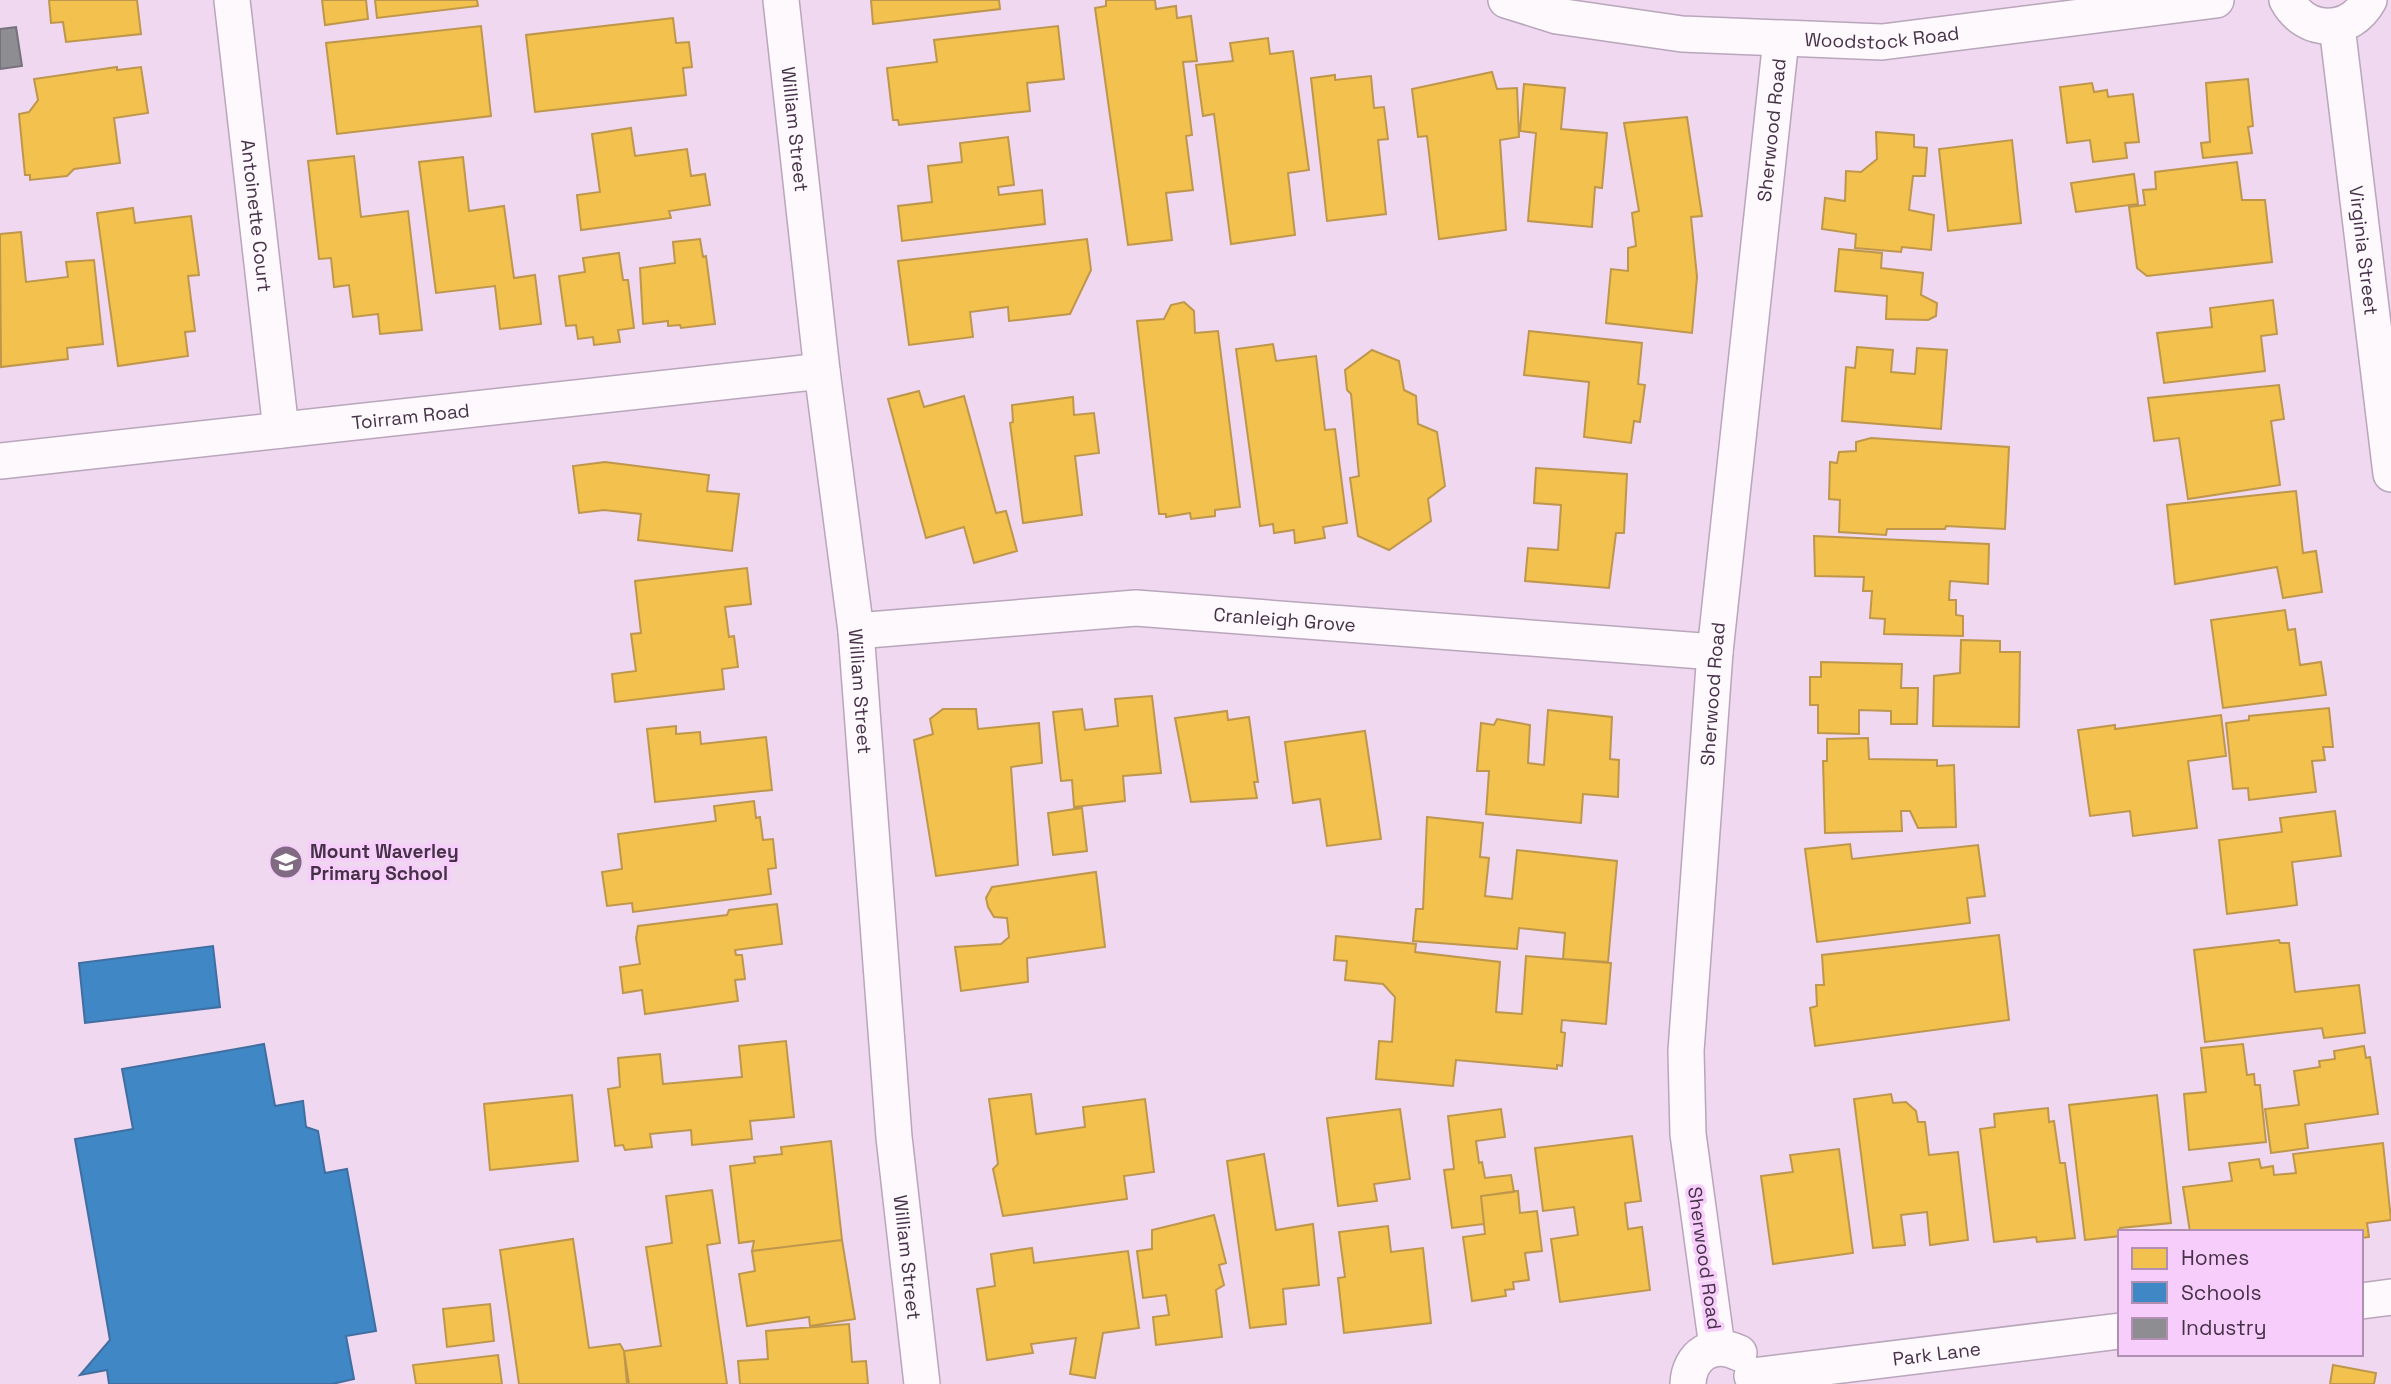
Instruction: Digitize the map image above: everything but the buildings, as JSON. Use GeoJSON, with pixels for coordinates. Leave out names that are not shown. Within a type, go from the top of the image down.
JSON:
{"type":"FeatureCollection","features":[{"type":"Feature","properties":{"kind":"street","name":"Antoinette Court"},"geometry":{"type":"LineString","coordinates":[[232,0],[281,430]]}},
{"type":"Feature","properties":{"kind":"street","name":"William Street"},"geometry":{"type":"LineString","coordinates":[[781,0],[822,372],[856,631],[893,1124],[922,1384]]}},
{"type":"Feature","properties":{"kind":"street","name":"Woodstock Road"},"geometry":{"type":"LineString","coordinates":[[1506,0],[1557,16],[1682,34],[1882,42],[2216,0]]}},
{"type":"Feature","properties":{"kind":"street"},"geometry":{"type":"LineString","coordinates":[[2287,0],[2304,20],[2314,25],[2337,26],[2356,17],[2369,0]]}},
{"type":"Feature","properties":{"kind":"street","name":"Virginia Street"},"geometry":{"type":"LineString","coordinates":[[2337,26],[2391,474]]}},
{"type":"Feature","properties":{"kind":"street","name":"Sherwood Road"},"geometry":{"type":"LineString","coordinates":[[1717,1347],[1688,1134],[1686,1051],[1715,652],[1781,39]]}},
{"type":"Feature","properties":{"kind":"street","name":"Toirram Road"},"geometry":{"type":"LineString","coordinates":[[0,461],[822,372]]}},
{"type":"Feature","properties":{"kind":"street","name":"Cranleigh Grove"},"geometry":{"type":"LineString","coordinates":[[856,631],[1136,608],[1715,652]]}},
{"type":"Feature","properties":{"kind":"street","name":"Park Lane"},"geometry":{"type":"LineString","coordinates":[[1751,1380],[2118,1331]]}},
{"type":"Feature","properties":{"kind":"street"},"geometry":{"type":"LineString","coordinates":[[1683,1384],[1695,1359],[1717,1347],[1740,1354],[1751,1380]]}},
{"type":"Feature","properties":{"kind":"place","name":"Mount Waverley Primary School"},"geometry":{"type":"Point","coordinates":[286,862]}}]}
